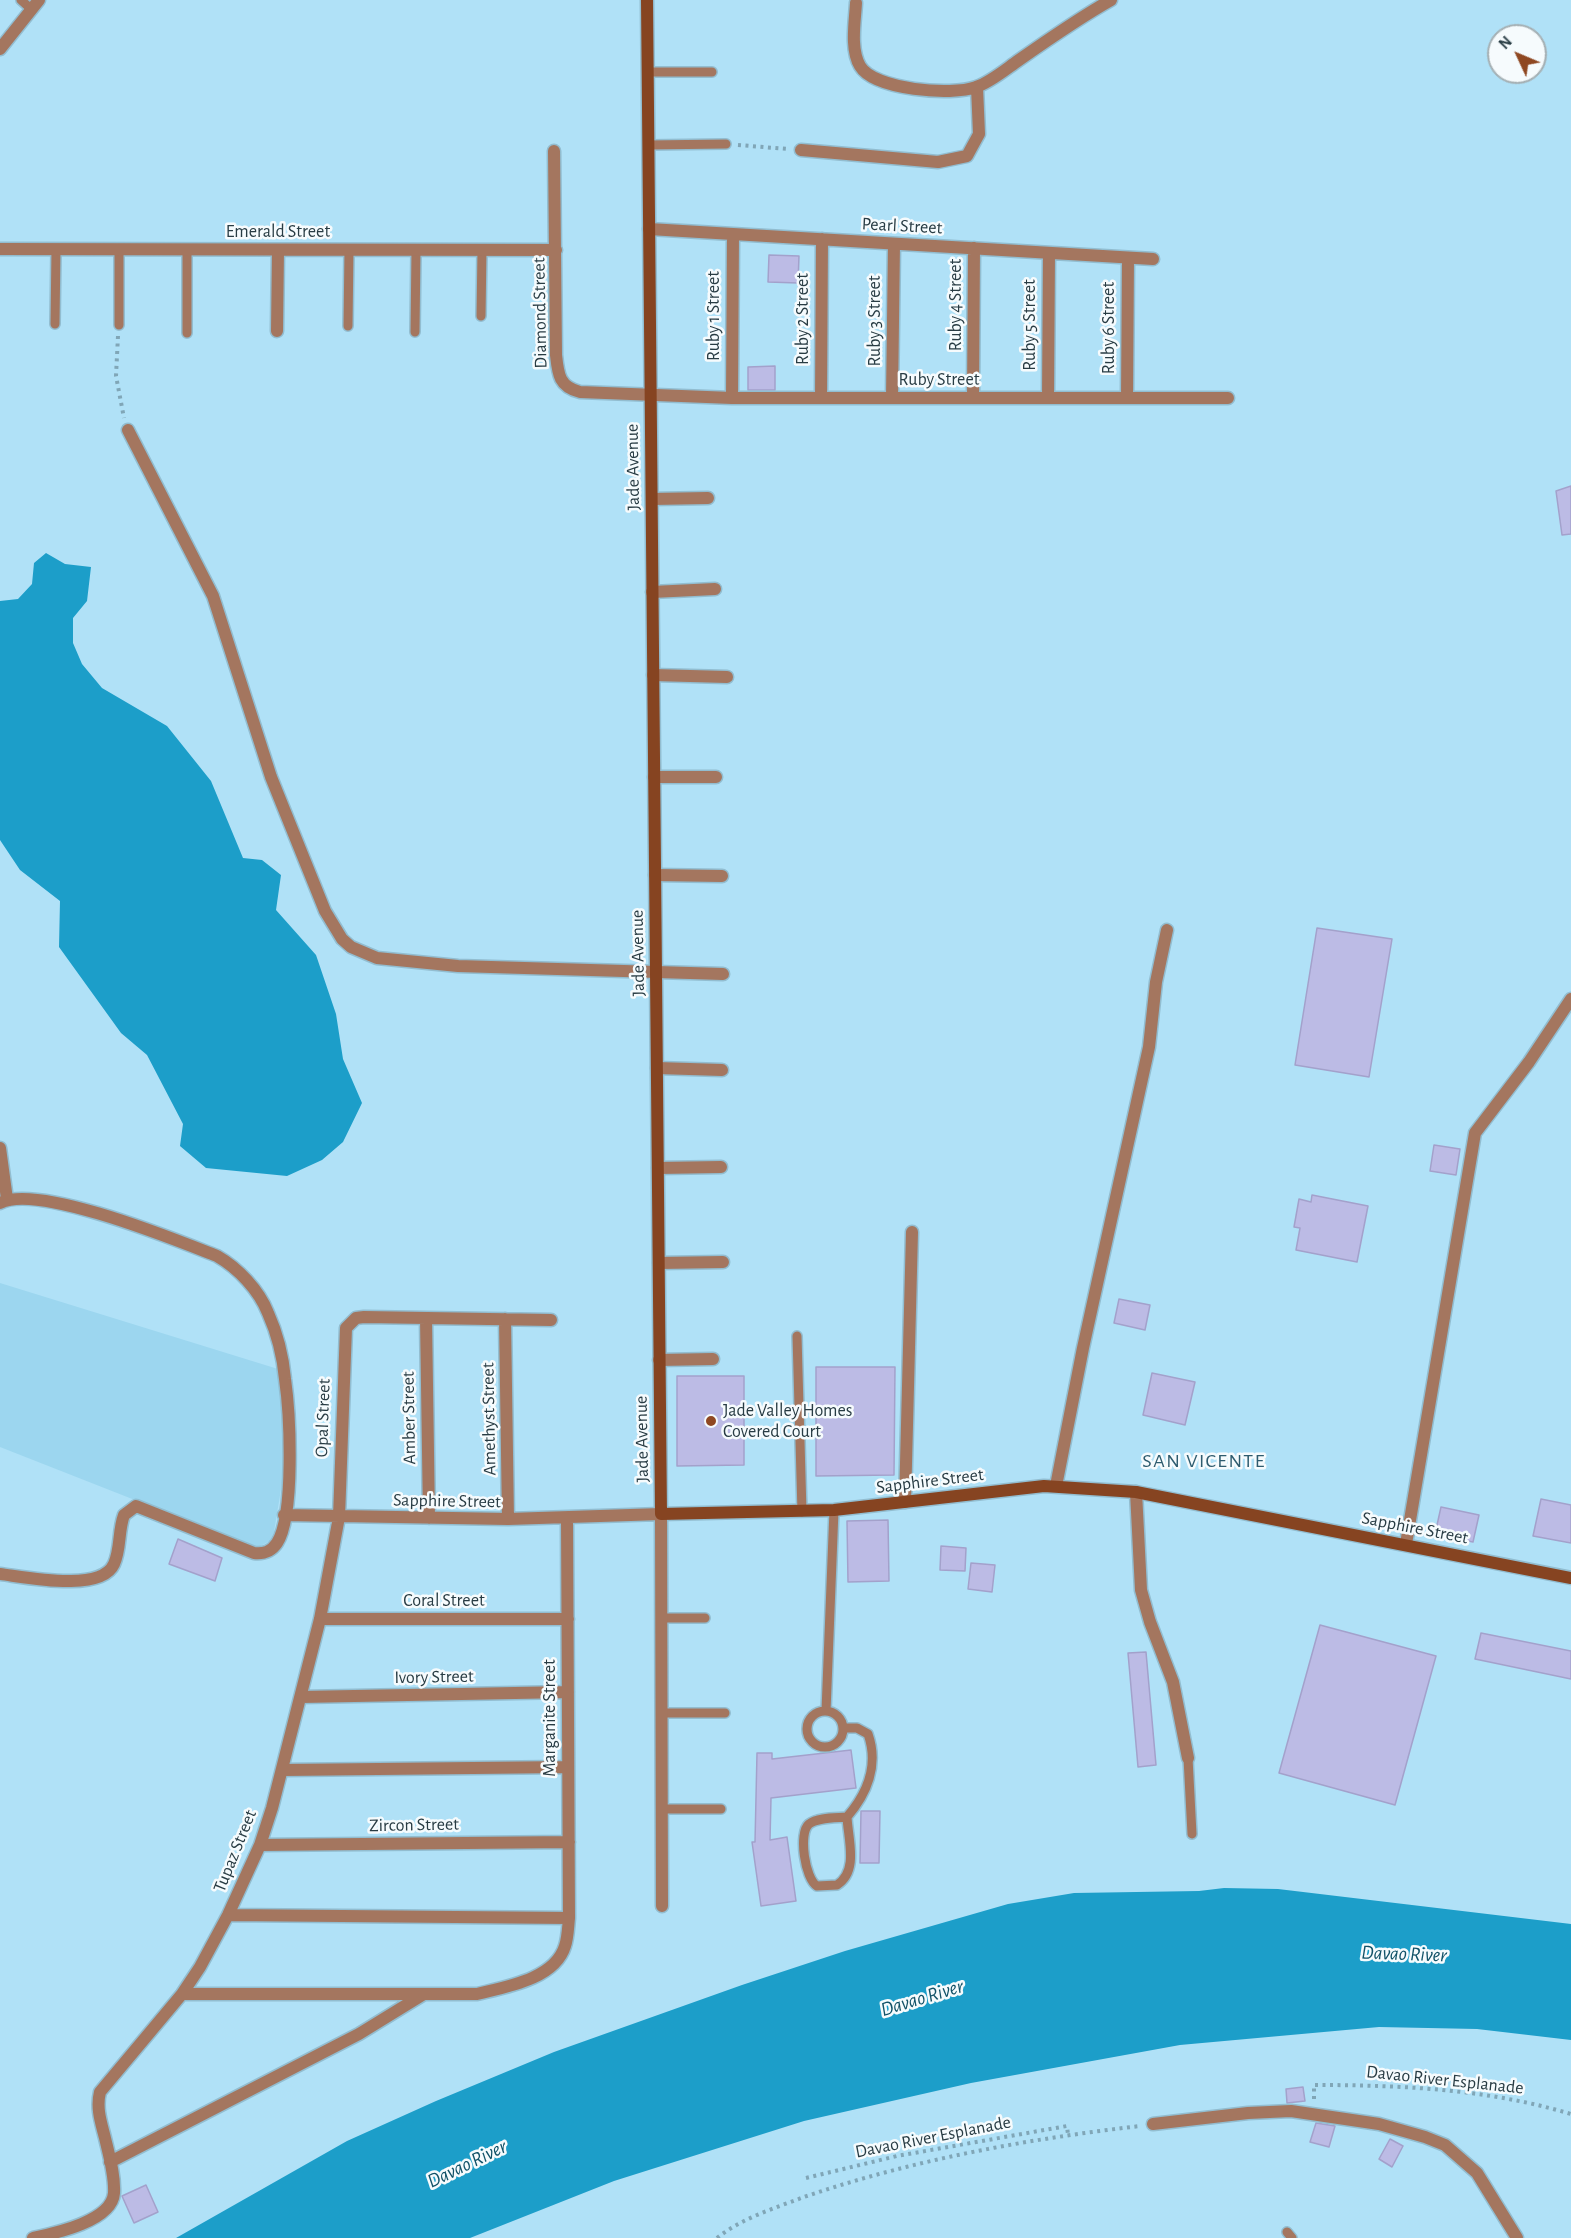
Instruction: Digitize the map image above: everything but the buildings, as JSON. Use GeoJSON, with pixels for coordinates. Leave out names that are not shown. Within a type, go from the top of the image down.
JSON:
{"type":"FeatureCollection","features":[{"type":"Feature","properties":{"kind":"street","name":"Jade Avenue"},"geometry":{"type":"LineString","coordinates":[[647,0],[661,1514],[662,1906]]}},
{"type":"Feature","properties":{"kind":"street"},"geometry":{"type":"LineString","coordinates":[[856,3],[855,43],[858,64],[866,75],[889,84],[916,89],[959,90],[977,87],[1111,0]]}},
{"type":"Feature","properties":{"kind":"street"},"geometry":{"type":"LineString","coordinates":[[0,49],[35,4]]}},
{"type":"Feature","properties":{"kind":"street"},"geometry":{"type":"LineString","coordinates":[[801,150],[938,162],[967,156],[979,134],[977,87]]}},
{"type":"Feature","properties":{"kind":"street","name":"Diamond Street"},"geometry":{"type":"LineString","coordinates":[[554,151],[558,375],[563,385],[580,392],[651,395]]}},
{"type":"Feature","properties":{"kind":"street","name":"Pearl Street"},"geometry":{"type":"LineString","coordinates":[[649,229],[1153,259]]}},
{"type":"Feature","properties":{"kind":"street","name":"Ruby 1 Street"},"geometry":{"type":"LineString","coordinates":[[732,398],[733,234]]}},
{"type":"Feature","properties":{"kind":"street","name":"Ruby 2 Street"},"geometry":{"type":"LineString","coordinates":[[821,398],[822,239]]}},
{"type":"Feature","properties":{"kind":"street","name":"Ruby 3 Street"},"geometry":{"type":"LineString","coordinates":[[892,398],[894,244]]}},
{"type":"Feature","properties":{"kind":"street","name":"Emerald Street"},"geometry":{"type":"LineString","coordinates":[[0,249],[556,250]]}},
{"type":"Feature","properties":{"kind":"street","name":"Ruby 4 Street"},"geometry":{"type":"LineString","coordinates":[[973,398],[974,249]]}},
{"type":"Feature","properties":{"kind":"street"},"geometry":{"type":"LineString","coordinates":[[277,331],[278,250]]}},
{"type":"Feature","properties":{"kind":"street","name":"Ruby 5 Street"},"geometry":{"type":"LineString","coordinates":[[1048,398],[1049,253]]}},
{"type":"Feature","properties":{"kind":"street","name":"Ruby 6 Street"},"geometry":{"type":"LineString","coordinates":[[1127,398],[1128,258]]}},
{"type":"Feature","properties":{"kind":"street","name":"Ruby Street"},"geometry":{"type":"LineString","coordinates":[[651,395],[732,398],[1228,398]]}},
{"type":"Feature","properties":{"kind":"street"},"geometry":{"type":"LineString","coordinates":[[128,430],[213,596],[271,777],[325,911],[342,939],[351,947],[377,958],[458,966],[656,974],[723,974]]}},
{"type":"Feature","properties":{"kind":"street"},"geometry":{"type":"LineString","coordinates":[[651,499],[708,498]]}},
{"type":"Feature","properties":{"kind":"street"},"geometry":{"type":"LineString","coordinates":[[652,592],[715,589]]}},
{"type":"Feature","properties":{"kind":"street"},"geometry":{"type":"LineString","coordinates":[[653,675],[727,676]]}},
{"type":"Feature","properties":{"kind":"street"},"geometry":{"type":"LineString","coordinates":[[654,777],[716,777]]}},
{"type":"Feature","properties":{"kind":"street"},"geometry":{"type":"LineString","coordinates":[[655,875],[722,876]]}},
{"type":"Feature","properties":{"kind":"street"},"geometry":{"type":"LineString","coordinates":[[1056,1486],[1083,1348],[1149,1047],[1156,982],[1167,930]]}},
{"type":"Feature","properties":{"kind":"street"},"geometry":{"type":"LineString","coordinates":[[1406,1544],[1475,1133],[1529,1062],[1571,999]]}},
{"type":"Feature","properties":{"kind":"street"},"geometry":{"type":"LineString","coordinates":[[657,1068],[722,1070]]}},
{"type":"Feature","properties":{"kind":"street"},"geometry":{"type":"LineString","coordinates":[[0,1148],[3,1201],[45,1202],[120,1220],[217,1256],[231,1264],[249,1283],[267,1310],[276,1335],[285,1377],[290,1438],[289,1477],[278,1542],[263,1554],[254,1553],[136,1506],[124,1515],[113,1566],[106,1575],[88,1580],[54,1581],[0,1574]]}},
{"type":"Feature","properties":{"kind":"street"},"geometry":{"type":"LineString","coordinates":[[658,1168],[721,1167]]}},
{"type":"Feature","properties":{"kind":"street"},"geometry":{"type":"LineString","coordinates":[[905,1502],[912,1232]]}},
{"type":"Feature","properties":{"kind":"street"},"geometry":{"type":"LineString","coordinates":[[659,1263],[723,1262]]}},
{"type":"Feature","properties":{"kind":"street","name":"Opal Street"},"geometry":{"type":"LineString","coordinates":[[339,1517],[344,1336],[350,1322],[364,1317],[426,1317]]}},
{"type":"Feature","properties":{"kind":"street"},"geometry":{"type":"LineString","coordinates":[[426,1317],[551,1320]]}},
{"type":"Feature","properties":{"kind":"street","name":"Amber Street"},"geometry":{"type":"LineString","coordinates":[[426,1317],[429,1518]]}},
{"type":"Feature","properties":{"kind":"street","name":"Amethyst Street"},"geometry":{"type":"LineString","coordinates":[[505,1319],[508,1519]]}},
{"type":"Feature","properties":{"kind":"street"},"geometry":{"type":"LineString","coordinates":[[659,1359],[713,1359]]}},
{"type":"Feature","properties":{"kind":"street","name":"Sapphire Street"},"geometry":{"type":"LineString","coordinates":[[284,1515],[508,1519],[802,1512],[1056,1486],[1136,1492],[1571,1578]]}},
{"type":"Feature","properties":{"kind":"street"},"geometry":{"type":"LineString","coordinates":[[1136,1492],[1141,1590],[1150,1622],[1173,1682],[1188,1758]]}},
{"type":"Feature","properties":{"kind":"street","name":"Tupaz Street"},"geometry":{"type":"LineString","coordinates":[[33,2238],[95,2219],[109,2208],[114,2192],[110,2162],[98,2111],[100,2092],[182,1994],[228,1915],[260,1845],[283,1770],[320,1619],[339,1517]]}},
{"type":"Feature","properties":{"kind":"street","name":"Marganite Street"},"geometry":{"type":"LineString","coordinates":[[182,1994],[477,1994],[517,1983],[544,1971],[555,1963],[566,1946],[569,1918],[567,1518]]}},
{"type":"Feature","properties":{"kind":"street","name":"Coral Street"},"geometry":{"type":"LineString","coordinates":[[320,1619],[568,1619]]}},
{"type":"Feature","properties":{"kind":"street","name":"Ivory Street"},"geometry":{"type":"LineString","coordinates":[[301,1697],[568,1692]]}},
{"type":"Feature","properties":{"kind":"street"},"geometry":{"type":"LineString","coordinates":[[283,1770],[568,1767]]}},
{"type":"Feature","properties":{"kind":"street","name":"Zircon Street"},"geometry":{"type":"LineString","coordinates":[[260,1845],[569,1842]]}},
{"type":"Feature","properties":{"kind":"street"},"geometry":{"type":"LineString","coordinates":[[228,1915],[569,1918]]}},
{"type":"Feature","properties":{"kind":"street"},"geometry":{"type":"LineString","coordinates":[[110,2162],[374,2026],[424,1994]]}},
{"type":"Feature","properties":{"kind":"street"},"geometry":{"type":"LineString","coordinates":[[1153,2124],[1248,2113],[1291,2111],[1379,2124],[1425,2137],[1445,2145],[1477,2173],[1517,2238]]}},
{"type":"Feature","properties":{"kind":"lane"},"geometry":{"type":"LineString","coordinates":[[21,0],[35,4]]}},
{"type":"Feature","properties":{"kind":"lane"},"geometry":{"type":"LineString","coordinates":[[648,72],[712,72]]}},
{"type":"Feature","properties":{"kind":"lane"},"geometry":{"type":"LineString","coordinates":[[648,145],[726,144]]}},
{"type":"Feature","properties":{"kind":"lane"},"geometry":{"type":"LineString","coordinates":[[55,324],[56,249]]}},
{"type":"Feature","properties":{"kind":"lane"},"geometry":{"type":"LineString","coordinates":[[119,249],[119,325]]}},
{"type":"Feature","properties":{"kind":"lane"},"geometry":{"type":"LineString","coordinates":[[187,250],[187,333]]}},
{"type":"Feature","properties":{"kind":"lane"},"geometry":{"type":"LineString","coordinates":[[348,326],[349,250]]}},
{"type":"Feature","properties":{"kind":"lane"},"geometry":{"type":"LineString","coordinates":[[415,332],[416,250]]}},
{"type":"Feature","properties":{"kind":"lane"},"geometry":{"type":"LineString","coordinates":[[481,315],[482,250]]}},
{"type":"Feature","properties":{"kind":"lane"},"geometry":{"type":"LineString","coordinates":[[797,1336],[802,1512]]}},
{"type":"Feature","properties":{"kind":"lane"},"geometry":{"type":"LineString","coordinates":[[826,1711],[834,1510]]}},
{"type":"Feature","properties":{"kind":"lane"},"geometry":{"type":"LineString","coordinates":[[661,1618],[705,1618]]}},
{"type":"Feature","properties":{"kind":"lane"},"geometry":{"type":"LineString","coordinates":[[826,1711],[838,1716],[843,1728],[842,1735],[834,1745],[820,1747],[810,1739],[807,1726],[809,1720],[819,1712],[826,1711]]}},
{"type":"Feature","properties":{"kind":"lane"},"geometry":{"type":"LineString","coordinates":[[662,1713],[725,1713]]}},
{"type":"Feature","properties":{"kind":"lane"},"geometry":{"type":"LineString","coordinates":[[843,1728],[863,1730],[870,1740],[869,1782],[860,1802],[846,1817],[815,1821],[806,1827],[804,1836],[808,1876],[817,1886],[837,1885],[849,1874],[846,1817]]}},
{"type":"Feature","properties":{"kind":"lane"},"geometry":{"type":"LineString","coordinates":[[1188,1758],[1192,1834]]}},
{"type":"Feature","properties":{"kind":"lane"},"geometry":{"type":"LineString","coordinates":[[662,1809],[721,1809]]}},
{"type":"Feature","properties":{"kind":"path"},"geometry":{"type":"LineString","coordinates":[[726,144],[801,150]]}},
{"type":"Feature","properties":{"kind":"path"},"geometry":{"type":"LineString","coordinates":[[119,325],[116,376],[128,430]]}},
{"type":"Feature","properties":{"kind":"path","name":"Davao River Esplanade"},"geometry":{"type":"LineString","coordinates":[[1314,2085],[1380,2085],[1502,2097],[1571,2114]]}},
{"type":"Feature","properties":{"kind":"path"},"geometry":{"type":"LineString","coordinates":[[717,2238],[746,2220],[839,2185],[980,2151],[1068,2135],[1153,2124]]}},
{"type":"Feature","properties":{"kind":"path","name":"Davao River Esplanade"},"geometry":{"type":"LineString","coordinates":[[806,2178],[897,2156],[1067,2126],[1068,2135]]}},
{"type":"Feature","properties":{"kind":"shaded area"},"geometry":{"type":"Polygon","coordinates":[[[0,1283],[278,1369],[284,1428],[283,1477],[274,1532],[270,1541],[257,1548],[0,1447],[0,1283]]]}},
{"type":"Feature","properties":{"kind":"water"},"geometry":{"type":"Polygon","coordinates":[[[46,553],[65,564],[91,567],[87,601],[73,618],[73,643],[82,664],[102,688],[167,726],[211,781],[243,858],[262,860],[281,875],[276,910],[316,955],[336,1014],[343,1059],[362,1103],[343,1142],[322,1160],[287,1176],[206,1168],[180,1146],[183,1124],[147,1055],[121,1033],[59,947],[60,901],[20,870],[0,840],[0,601],[18,599],[32,584],[34,563],[46,553]]]}},
{"type":"Feature","properties":{"kind":"water","name":"Davao River"},"geometry":{"type":"Polygon","coordinates":[[[1224,1888],[1278,1889],[1571,1924],[1571,2040],[1477,2029],[1379,2027],[1180,2045],[971,2083],[804,2121],[614,2181],[470,2238],[176,2238],[347,2141],[436,2101],[554,2052],[742,1985],[845,1951],[1008,1904],[1074,1893],[1199,1891],[1224,1888]]]}},
{"type":"Feature","properties":{"kind":"place","name":"Jade Valley Homes Covered Court"},"geometry":{"type":"Point","coordinates":[711,1421]}},
{"type":"Feature","properties":{"kind":"district","name":"SAN VICENTE"},"geometry":{"type":"Point","coordinates":[1204,1461]}}]}
